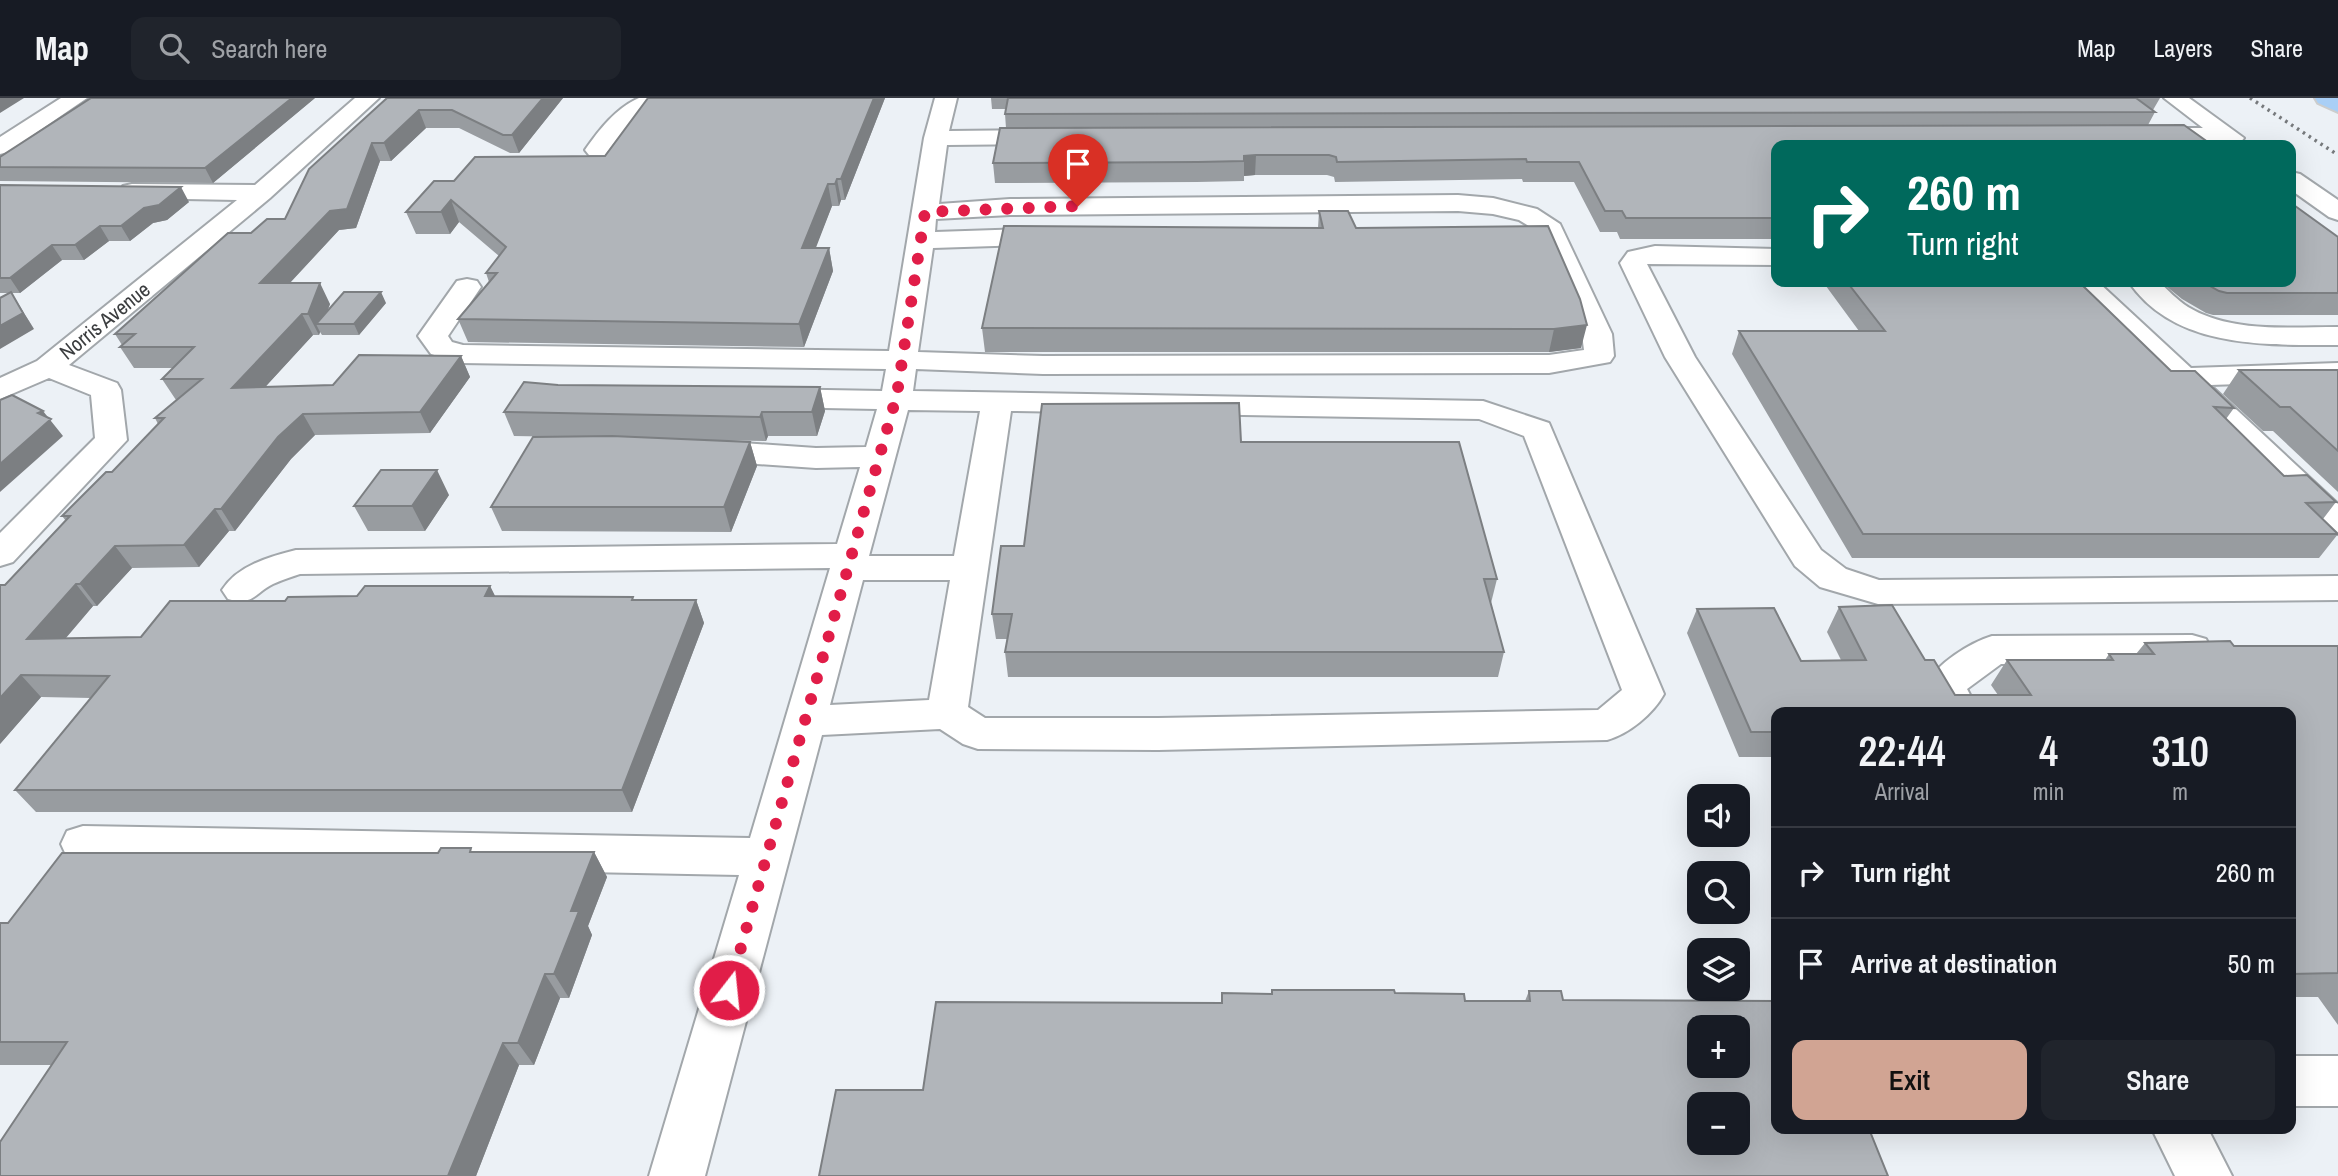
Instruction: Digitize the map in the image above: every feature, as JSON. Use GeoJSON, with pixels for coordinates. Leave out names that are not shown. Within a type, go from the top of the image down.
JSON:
{"type":"FeatureCollection","features":[{"type":"Feature","properties":{"kind":"main road"},"geometry":{"type":"LineString","coordinates":[[2326,98],[2338,105]]}},
{"type":"Feature","properties":{"kind":"street"},"geometry":{"type":"LineString","coordinates":[[0,147],[76,98]]}},
{"type":"Feature","properties":{"kind":"street","name":"Norris Avenue"},"geometry":{"type":"LineString","coordinates":[[0,555],[111,440],[106,390],[48,367],[261,193],[368,98]]}},
{"type":"Feature","properties":{"kind":"street"},"geometry":{"type":"LineString","coordinates":[[597,150],[629,109],[644,102],[667,98],[721,98]]}},
{"type":"Feature","properties":{"kind":"street"},"geometry":{"type":"LineString","coordinates":[[677,1176],[895,402],[936,138],[946,98]]}},
{"type":"Feature","properties":{"kind":"street"},"geometry":{"type":"LineString","coordinates":[[2175,98],[2235,140]]}},
{"type":"Feature","properties":{"kind":"street"},"geometry":{"type":"LineString","coordinates":[[2130,135],[2235,140]]}},
{"type":"Feature","properties":{"kind":"street"},"geometry":{"type":"LineString","coordinates":[[936,138],[1075,137]]}},
{"type":"Feature","properties":{"kind":"street"},"geometry":{"type":"LineString","coordinates":[[2296,182],[2337,211]]}},
{"type":"Feature","properties":{"kind":"street"},"geometry":{"type":"LineString","coordinates":[[110,191],[261,193]]}},
{"type":"Feature","properties":{"kind":"street"},"geometry":{"type":"LineString","coordinates":[[467,287],[433,336],[441,348],[461,354],[902,360],[1043,365],[1549,364],[1598,356],[1597,334],[1551,229],[1528,214],[1493,206],[1458,203],[1119,218],[1010,207],[923,226]]}},
{"type":"Feature","properties":{"kind":"street"},"geometry":{"type":"LineString","coordinates":[[2296,209],[2337,211]]}},
{"type":"Feature","properties":{"kind":"street"},"geometry":{"type":"LineString","coordinates":[[923,226],[1079,235]]}},
{"type":"Feature","properties":{"kind":"street"},"geometry":{"type":"LineString","coordinates":[[1771,257],[1655,254],[1637,258],[1633,263],[1680,357],[1808,558],[1833,578],[1878,592],[2338,588]]}},
{"type":"Feature","properties":{"kind":"street"},"geometry":{"type":"LineString","coordinates":[[2087,287],[2338,523]]}},
{"type":"Feature","properties":{"kind":"street"},"geometry":{"type":"LineString","coordinates":[[2149,287],[2177,312],[2216,327],[2255,333],[2338,336]]}},
{"type":"Feature","properties":{"kind":"street"},"geometry":{"type":"LineString","coordinates":[[0,390],[48,367]]}},
{"type":"Feature","properties":{"kind":"street"},"geometry":{"type":"LineString","coordinates":[[2183,377],[2338,372]]}},
{"type":"Feature","properties":{"kind":"street"},"geometry":{"type":"LineString","coordinates":[[743,398],[1483,410],[1538,430],[1644,694],[1607,725],[1157,734],[978,733],[947,714],[805,721]]}},
{"type":"Feature","properties":{"kind":"street"},"geometry":{"type":"LineString","coordinates":[[947,714],[998,401]]}},
{"type":"Feature","properties":{"kind":"street"},"geometry":{"type":"LineString","coordinates":[[667,449],[816,458],[879,457]]}},
{"type":"Feature","properties":{"kind":"street"},"geometry":{"type":"LineString","coordinates":[[241,590],[258,576],[296,562],[849,562],[969,568]]}},
{"type":"Feature","properties":{"kind":"street"},"geometry":{"type":"LineString","coordinates":[[1956,707],[1945,685],[1992,649],[2227,649]]}},
{"type":"Feature","properties":{"kind":"street"},"geometry":{"type":"LineString","coordinates":[[83,844],[767,857]]}},
{"type":"Feature","properties":{"kind":"street"},"geometry":{"type":"LineString","coordinates":[[2296,1081],[2338,1081]]}},
{"type":"Feature","properties":{"kind":"street"},"geometry":{"type":"LineString","coordinates":[[2182,1134],[2204,1176]]}},
{"type":"Feature","properties":{"kind":"building"},"geometry":{"type":"Polygon","coordinates":[[[91,98],[292,98],[205,168],[0,167],[0,157],[91,98]]]}},
{"type":"Feature","properties":{"kind":"building"},"geometry":{"type":"Polygon","coordinates":[[[387,98],[543,98],[512,135],[503,135],[452,110],[419,110],[384,143],[372,143],[347,209],[330,211],[260,283],[320,283],[308,314],[302,314],[232,388],[333,385],[359,355],[461,356],[420,412],[303,414],[278,437],[221,509],[215,509],[184,545],[115,546],[80,584],[76,584],[27,639],[141,637],[170,601],[285,601],[288,597],[357,596],[365,586],[490,586],[485,596],[696,600],[622,790],[15,790],[109,676],[21,675],[0,698],[0,585],[5,585],[70,516],[62,516],[106,472],[112,472],[164,418],[155,418],[202,379],[162,379],[194,347],[120,347],[135,334],[115,334],[228,233],[251,233],[267,219],[285,219],[309,169],[387,98]]]}},
{"type":"Feature","properties":{"kind":"building"},"geometry":{"type":"Polygon","coordinates":[[[648,98],[874,98],[841,179],[837,179],[835,184],[828,184],[802,248],[829,248],[799,324],[458,319],[497,273],[486,273],[506,247],[451,200],[441,212],[406,212],[434,181],[454,181],[475,157],[605,156],[648,98]]]}},
{"type":"Feature","properties":{"kind":"building"},"geometry":{"type":"Polygon","coordinates":[[[1008,98],[2136,98],[2155,112],[1005,114],[1008,98]]]}},
{"type":"Feature","properties":{"kind":"building"},"geometry":{"type":"Polygon","coordinates":[[[2184,125],[2205,140],[1771,140],[1771,218],[1626,218],[1622,211],[1605,211],[1579,162],[1527,162],[1526,159],[1337,162],[1336,157],[1329,155],[1256,155],[1244,156],[1244,161],[993,163],[1000,128],[2184,125]]]}},
{"type":"Feature","properties":{"kind":"building"},"geometry":{"type":"Polygon","coordinates":[[[0,185],[181,187],[159,205],[144,208],[121,226],[100,226],[75,245],[52,245],[10,278],[0,278],[0,185]]]}},
{"type":"Feature","properties":{"kind":"building"},"geometry":{"type":"Polygon","coordinates":[[[2296,207],[2338,237],[2338,293],[2219,291],[2212,287],[2296,287],[2296,207]]]}},
{"type":"Feature","properties":{"kind":"building"},"geometry":{"type":"Polygon","coordinates":[[[1319,211],[1348,211],[1356,228],[1548,226],[1580,299],[1587,325],[1554,329],[982,328],[1004,226],[1323,228],[1319,211]]]}},
{"type":"Feature","properties":{"kind":"building"},"geometry":{"type":"Polygon","coordinates":[[[1851,287],[2084,287],[2171,371],[2195,371],[2234,408],[2214,407],[2284,476],[2307,475],[2336,502],[2306,503],[2338,534],[1863,534],[1739,331],[1885,331],[1851,287]]]}},
{"type":"Feature","properties":{"kind":"building"},"geometry":{"type":"Polygon","coordinates":[[[11,292],[23,313],[0,326],[0,298],[11,292]]]}},
{"type":"Feature","properties":{"kind":"building"},"geometry":{"type":"Polygon","coordinates":[[[344,292],[381,292],[354,324],[316,324],[344,292]]]}},
{"type":"Feature","properties":{"kind":"building"},"geometry":{"type":"Polygon","coordinates":[[[2239,370],[2338,370],[2338,451],[2290,407],[2280,407],[2239,370]]]}},
{"type":"Feature","properties":{"kind":"building"},"geometry":{"type":"Polygon","coordinates":[[[524,382],[558,385],[820,387],[812,412],[762,412],[760,417],[504,412],[524,382]]]}},
{"type":"Feature","properties":{"kind":"building"},"geometry":{"type":"Polygon","coordinates":[[[12,395],[43,411],[38,413],[51,419],[0,464],[0,400],[12,395]]]}},
{"type":"Feature","properties":{"kind":"building"},"geometry":{"type":"Polygon","coordinates":[[[1239,403],[1241,442],[1459,442],[1497,579],[1484,579],[1504,652],[1005,652],[1012,614],[992,614],[1001,546],[1024,546],[1042,404],[1239,403]]]}},
{"type":"Feature","properties":{"kind":"building"},"geometry":{"type":"Polygon","coordinates":[[[612,436],[750,442],[724,507],[491,507],[533,437],[612,436]]]}},
{"type":"Feature","properties":{"kind":"building"},"geometry":{"type":"Polygon","coordinates":[[[381,470],[437,470],[412,506],[354,506],[381,470]]]}},
{"type":"Feature","properties":{"kind":"building"},"geometry":{"type":"Polygon","coordinates":[[[1892,605],[1925,660],[1934,660],[1955,695],[2031,695],[2007,660],[2113,660],[2109,654],[2154,654],[2145,643],[2230,641],[2234,646],[2338,646],[2338,973],[2296,974],[2296,707],[1771,707],[1771,732],[1751,732],[1697,609],[1774,608],[1801,661],[1866,660],[1839,607],[1892,605]]]}},
{"type":"Feature","properties":{"kind":"building"},"geometry":{"type":"Polygon","coordinates":[[[441,848],[471,848],[470,852],[594,852],[571,911],[579,911],[554,974],[545,974],[518,1043],[503,1043],[448,1176],[0,1176],[0,1142],[67,1042],[0,1042],[0,923],[8,923],[62,853],[438,853],[441,848]]]}},
{"type":"Feature","properties":{"kind":"building"},"geometry":{"type":"Polygon","coordinates":[[[1272,990],[1394,990],[1395,993],[1464,994],[1465,1001],[1530,1001],[1529,991],[1561,991],[1563,1000],[1771,1001],[1771,1134],[1871,1134],[1888,1176],[819,1176],[836,1090],[923,1090],[936,1002],[1222,1003],[1222,993],[1272,994],[1272,990]]]}},
{"type":"Feature","properties":{"kind":"railway"},"geometry":{"type":"LineString","coordinates":[[2250,98],[2338,155]]}},
{"type":"Feature","properties":{"kind":"route"},"geometry":{"type":"LineString","coordinates":[[729,990],[897,394],[925,212],[1078,206]]}}]}
